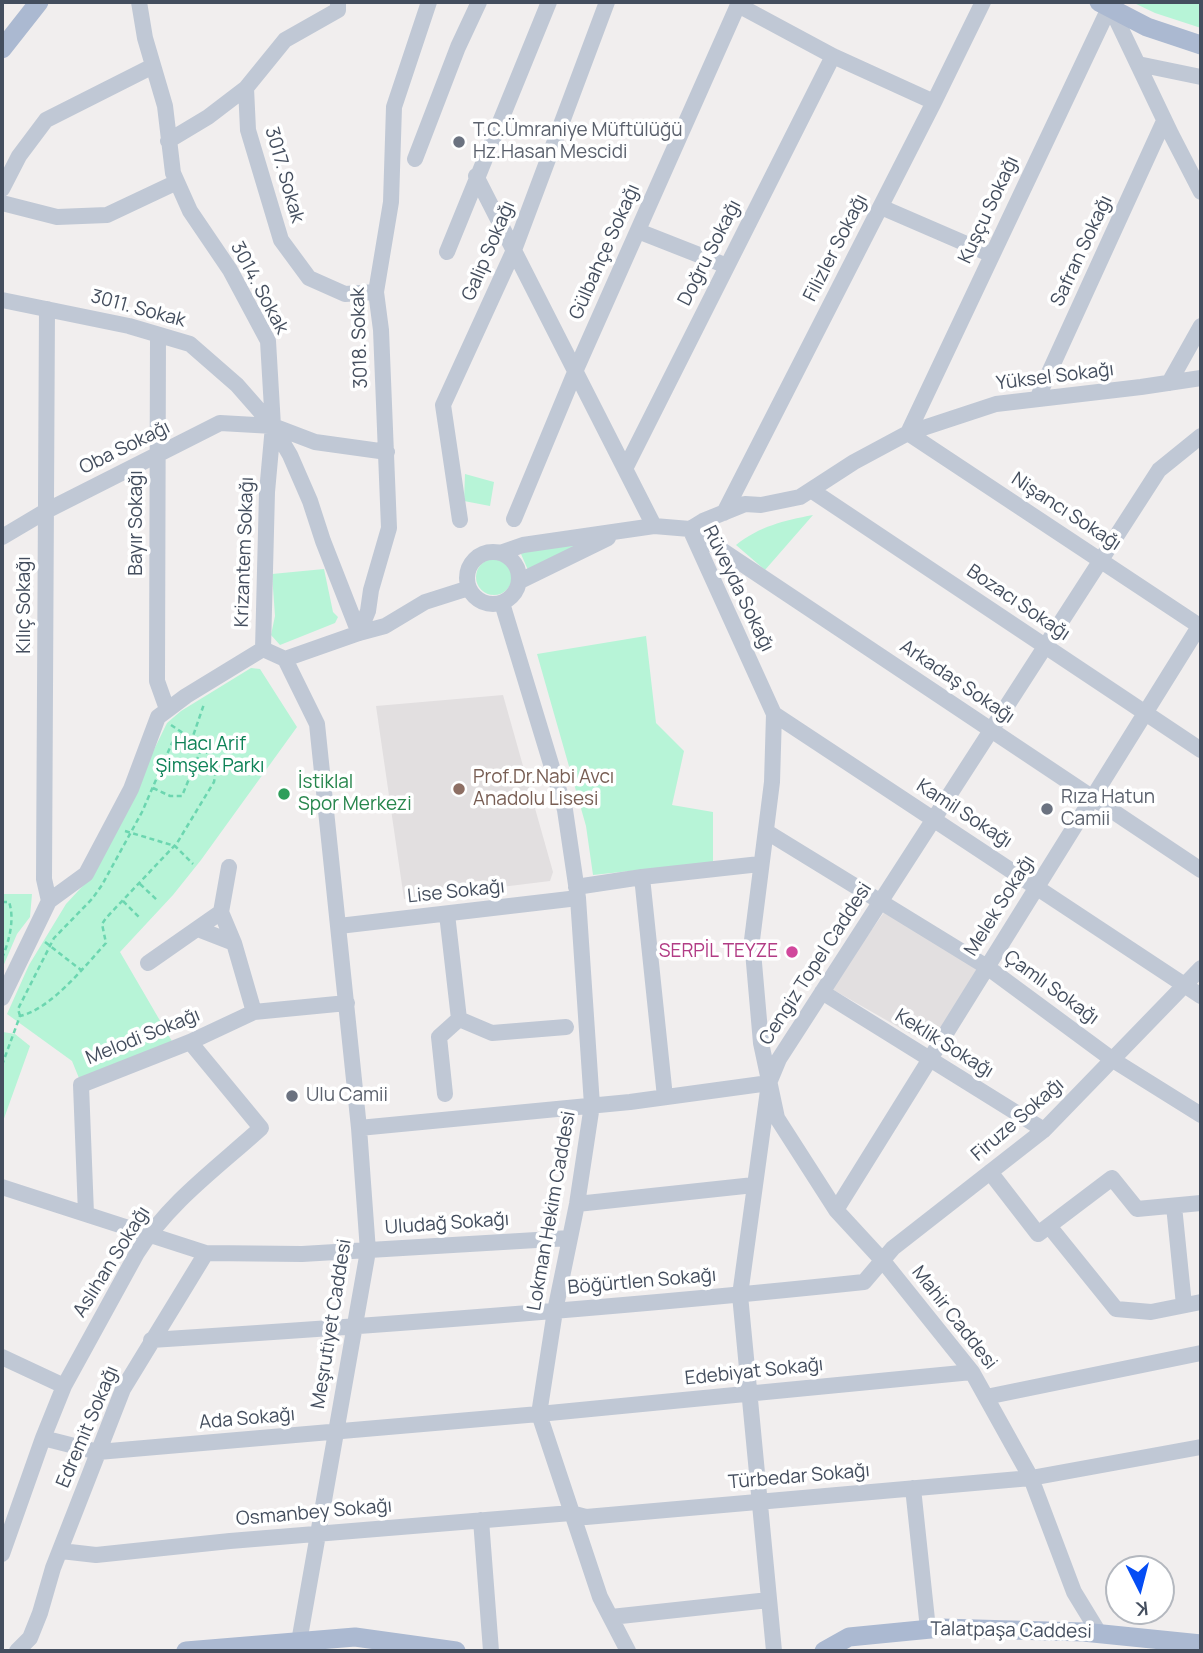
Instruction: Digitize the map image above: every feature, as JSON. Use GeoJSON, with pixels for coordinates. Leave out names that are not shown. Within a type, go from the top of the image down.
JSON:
{"type":"FeatureCollection","features":[{"type":"Feature","properties":{"kind":"main road"},"geometry":{"type":"LineString","coordinates":[[2,50],[39,2]]}},
{"type":"Feature","properties":{"kind":"main road"},"geometry":{"type":"LineString","coordinates":[[1105,4],[1147,27],[1201,46]]}},
{"type":"Feature","properties":{"kind":"main road","name":"Talatpaşa Caddesi"},"geometry":{"type":"LineString","coordinates":[[824,1651],[849,1637],[928,1629],[1201,1644]]}},
{"type":"Feature","properties":{"kind":"main road"},"geometry":{"type":"LineString","coordinates":[[186,1651],[355,1637],[456,1651]]}},
{"type":"Feature","properties":{"kind":"street","name":"3014. Sokak"},"geometry":{"type":"LineString","coordinates":[[139,2],[145,38],[164,106],[173,173],[190,211],[230,270],[268,341],[273,426],[290,455],[310,501],[359,633]]}},
{"type":"Feature","properties":{"kind":"street"},"geometry":{"type":"LineString","coordinates":[[168,141],[208,117],[246,88],[285,40],[338,10],[338,2]]}},
{"type":"Feature","properties":{"kind":"street","name":"3018. Sokak"},"geometry":{"type":"LineString","coordinates":[[359,633],[368,611],[371,590],[389,528],[381,330],[376,292],[391,202],[394,107],[429,2]]}},
{"type":"Feature","properties":{"kind":"street"},"geometry":{"type":"LineString","coordinates":[[415,159],[458,47],[479,2]]}},
{"type":"Feature","properties":{"kind":"street"},"geometry":{"type":"LineString","coordinates":[[447,252],[549,2]]}},
{"type":"Feature","properties":{"kind":"street","name":"Galip Sokağı"},"geometry":{"type":"LineString","coordinates":[[460,520],[443,405],[514,250],[607,2]]}},
{"type":"Feature","properties":{"kind":"street","name":"Filizler Sokağı"},"geometry":{"type":"LineString","coordinates":[[724,513],[983,2]]}},
{"type":"Feature","properties":{"kind":"street"},"geometry":{"type":"LineString","coordinates":[[738,3],[833,56],[934,102]]}},
{"type":"Feature","properties":{"kind":"street","name":"Gülbahçe Sokağı"},"geometry":{"type":"LineString","coordinates":[[514,519],[575,371],[738,3]]}},
{"type":"Feature","properties":{"kind":"street"},"geometry":{"type":"LineString","coordinates":[[1105,4],[1138,64],[1201,192]]}},
{"type":"Feature","properties":{"kind":"street","name":"Kuşçu Sokağı"},"geometry":{"type":"LineString","coordinates":[[908,433],[992,256],[1105,4]]}},
{"type":"Feature","properties":{"kind":"street","name":"Doğru Sokağı"},"geometry":{"type":"LineString","coordinates":[[625,469],[833,56]]}},
{"type":"Feature","properties":{"kind":"street"},"geometry":{"type":"LineString","coordinates":[[1138,64],[1201,77]]}},
{"type":"Feature","properties":{"kind":"street"},"geometry":{"type":"LineString","coordinates":[[2,189],[19,156],[46,120],[153,66]]}},
{"type":"Feature","properties":{"kind":"street","name":"3017. Sokak"},"geometry":{"type":"LineString","coordinates":[[246,88],[248,130],[281,240],[309,278],[345,294],[376,292]]}},
{"type":"Feature","properties":{"kind":"street","name":"Safran Sokağı"},"geometry":{"type":"LineString","coordinates":[[1037,399],[1164,121]]}},
{"type":"Feature","properties":{"kind":"street"},"geometry":{"type":"LineString","coordinates":[[476,176],[654,526],[523,545],[500,553],[485,554],[473,562],[467,576],[469,588],[480,601],[487,604],[502,603],[514,594],[520,581],[517,566],[500,553]]}},
{"type":"Feature","properties":{"kind":"street"},"geometry":{"type":"LineString","coordinates":[[2,203],[57,217],[107,215],[177,182]]}},
{"type":"Feature","properties":{"kind":"street"},"geometry":{"type":"LineString","coordinates":[[881,207],[992,256]]}},
{"type":"Feature","properties":{"kind":"street"},"geometry":{"type":"LineString","coordinates":[[638,230],[727,266]]}},
{"type":"Feature","properties":{"kind":"street","name":"3011. Sokak"},"geometry":{"type":"LineString","coordinates":[[2,300],[129,326],[190,344],[237,386],[273,426]]}},
{"type":"Feature","properties":{"kind":"street","name":"Kılıç Sokağı"},"geometry":{"type":"LineString","coordinates":[[47,309],[44,879],[49,901]]}},
{"type":"Feature","properties":{"kind":"street"},"geometry":{"type":"LineString","coordinates":[[1169,383],[1201,326]]}},
{"type":"Feature","properties":{"kind":"street","name":"Bayır Sokağı"},"geometry":{"type":"LineString","coordinates":[[158,335],[157,681],[163,713]]}},
{"type":"Feature","properties":{"kind":"street","name":"Yüksel Sokağı"},"geometry":{"type":"LineString","coordinates":[[690,529],[703,520],[745,504],[761,505],[800,497],[854,462],[908,433],[996,404],[1201,378]]}},
{"type":"Feature","properties":{"kind":"street","name":"Oba Sokağı"},"geometry":{"type":"LineString","coordinates":[[2,537],[46,511],[220,423],[273,426]]}},
{"type":"Feature","properties":{"kind":"street"},"geometry":{"type":"LineString","coordinates":[[273,426],[315,442],[387,452]]}},
{"type":"Feature","properties":{"kind":"street","name":"Krizantem Sokağı"},"geometry":{"type":"LineString","coordinates":[[163,713],[263,649],[267,492],[273,426]]}},
{"type":"Feature","properties":{"kind":"street","name":"Nişancı Sokağı"},"geometry":{"type":"LineString","coordinates":[[908,433],[1200,626]]}},
{"type":"Feature","properties":{"kind":"street","name":"Cengiz Topel Caddesi"},"geometry":{"type":"LineString","coordinates":[[774,1651],[740,1295],[769,1083],[779,1059],[1158,470],[1201,436]]}},
{"type":"Feature","properties":{"kind":"street","name":"Bozacı Sokağı"},"geometry":{"type":"LineString","coordinates":[[811,489],[1201,750]]}},
{"type":"Feature","properties":{"kind":"street","name":"Rüveyda Sokağı"},"geometry":{"type":"LineString","coordinates":[[654,526],[690,529],[774,714],[772,782],[752,940],[761,1043],[769,1083]]}},
{"type":"Feature","properties":{"kind":"street","name":"Arkadaş Sokağı"},"geometry":{"type":"LineString","coordinates":[[690,529],[1201,870]]}},
{"type":"Feature","properties":{"kind":"street"},"geometry":{"type":"LineString","coordinates":[[520,581],[619,532]]}},
{"type":"Feature","properties":{"kind":"street"},"geometry":{"type":"LineString","coordinates":[[263,649],[285,659],[386,626],[425,602],[469,588]]}},
{"type":"Feature","properties":{"kind":"street","name":"Lokman Hekim Caddesi"},"geometry":{"type":"LineString","coordinates":[[502,603],[565,810],[577,892],[593,1105],[539,1414],[600,1597],[628,1651]]}},
{"type":"Feature","properties":{"kind":"street","name":"Melek Sokağı"},"geometry":{"type":"LineString","coordinates":[[836,1210],[1200,626]]}},
{"type":"Feature","properties":{"kind":"street","name":"Meşrutiyet Caddesi"},"geometry":{"type":"LineString","coordinates":[[285,659],[317,724],[359,1128],[368,1251],[299,1642]]}},
{"type":"Feature","properties":{"kind":"street"},"geometry":{"type":"LineString","coordinates":[[2,998],[49,901],[86,874],[131,789],[163,713]]}},
{"type":"Feature","properties":{"kind":"street","name":"Kamil Sokağı"},"geometry":{"type":"LineString","coordinates":[[774,714],[1201,996]]}},
{"type":"Feature","properties":{"kind":"street","name":"Çamlı Sokağı"},"geometry":{"type":"LineString","coordinates":[[767,832],[987,967],[1113,1060],[1201,1115]]}},
{"type":"Feature","properties":{"kind":"street","name":"Lise Sokağı"},"geometry":{"type":"LineString","coordinates":[[339,926],[447,914],[577,892],[642,877],[760,864]]}},
{"type":"Feature","properties":{"kind":"street"},"geometry":{"type":"LineString","coordinates":[[229,867],[221,912],[234,943],[254,1012]]}},
{"type":"Feature","properties":{"kind":"street"},"geometry":{"type":"LineString","coordinates":[[642,877],[665,1097]]}},
{"type":"Feature","properties":{"kind":"street"},"geometry":{"type":"LineString","coordinates":[[148,963],[221,912]]}},
{"type":"Feature","properties":{"kind":"street"},"geometry":{"type":"LineString","coordinates":[[447,914],[459,1019]]}},
{"type":"Feature","properties":{"kind":"street"},"geometry":{"type":"LineString","coordinates":[[198,929],[234,943]]}},
{"type":"Feature","properties":{"kind":"street","name":"Firuze Sokağı"},"geometry":{"type":"LineString","coordinates":[[883,1261],[893,1248],[1044,1130],[1201,968]]}},
{"type":"Feature","properties":{"kind":"street","name":"Keklik Sokağı"},"geometry":{"type":"LineString","coordinates":[[822,992],[1044,1130]]}},
{"type":"Feature","properties":{"kind":"street","name":"Melodi Sokağı"},"geometry":{"type":"LineString","coordinates":[[86,1214],[81,1085],[190,1042],[254,1012],[346,1003]]}},
{"type":"Feature","properties":{"kind":"street"},"geometry":{"type":"LineString","coordinates":[[459,1019],[492,1033],[566,1027]]}},
{"type":"Feature","properties":{"kind":"street"},"geometry":{"type":"LineString","coordinates":[[445,1094],[439,1037],[459,1019]]}},
{"type":"Feature","properties":{"kind":"street","name":"Aslıhan Sokağı"},"geometry":{"type":"LineString","coordinates":[[2,1553],[64,1386],[113,1294],[149,1234],[170,1208],[261,1128],[190,1042]]}},
{"type":"Feature","properties":{"kind":"street"},"geometry":{"type":"LineString","coordinates":[[359,1128],[593,1105],[769,1083]]}},
{"type":"Feature","properties":{"kind":"street","name":"Mahir Caddesi"},"geometry":{"type":"LineString","coordinates":[[769,1083],[777,1118],[836,1210],[883,1261],[972,1372],[1031,1478],[1074,1592],[1112,1640]]}},
{"type":"Feature","properties":{"kind":"street"},"geometry":{"type":"LineString","coordinates":[[990,1172],[1038,1234],[1112,1178],[1137,1209],[1201,1203]]}},
{"type":"Feature","properties":{"kind":"street"},"geometry":{"type":"LineString","coordinates":[[577,1204],[754,1185]]}},
{"type":"Feature","properties":{"kind":"street","name":"Uludağ Sokağı"},"geometry":{"type":"LineString","coordinates":[[2,1187],[206,1253],[302,1254],[570,1238]]}},
{"type":"Feature","properties":{"kind":"street"},"geometry":{"type":"LineString","coordinates":[[1174,1206],[1184,1305]]}},
{"type":"Feature","properties":{"kind":"street"},"geometry":{"type":"LineString","coordinates":[[1049,1226],[1116,1309],[1151,1312],[1201,1302]]}},
{"type":"Feature","properties":{"kind":"street","name":"Edremit Sokağı"},"geometry":{"type":"LineString","coordinates":[[17,1651],[30,1638],[53,1568],[123,1389],[206,1253]]}},
{"type":"Feature","properties":{"kind":"street","name":"Böğürtlen Sokağı"},"geometry":{"type":"LineString","coordinates":[[151,1340],[555,1311],[864,1282],[883,1261]]}},
{"type":"Feature","properties":{"kind":"street"},"geometry":{"type":"LineString","coordinates":[[986,1397],[1201,1353]]}},
{"type":"Feature","properties":{"kind":"street"},"geometry":{"type":"LineString","coordinates":[[2,1357],[64,1386]]}},
{"type":"Feature","properties":{"kind":"street","name":"Edebiyat Sokağı"},"geometry":{"type":"LineString","coordinates":[[539,1414],[972,1372]]}},
{"type":"Feature","properties":{"kind":"street","name":"Ada Sokağı"},"geometry":{"type":"LineString","coordinates":[[43,1438],[98,1452],[539,1414]]}},
{"type":"Feature","properties":{"kind":"street","name":"Türbedar Sokağı"},"geometry":{"type":"LineString","coordinates":[[571,1513],[586,1517],[1031,1478],[1201,1447]]}},
{"type":"Feature","properties":{"kind":"street"},"geometry":{"type":"LineString","coordinates":[[913,1488],[928,1629]]}},
{"type":"Feature","properties":{"kind":"street","name":"Osmanbey Sokağı"},"geometry":{"type":"LineString","coordinates":[[61,1551],[96,1555],[318,1533],[571,1513]]}},
{"type":"Feature","properties":{"kind":"street"},"geometry":{"type":"LineString","coordinates":[[481,1520],[491,1651]]}},
{"type":"Feature","properties":{"kind":"street"},"geometry":{"type":"LineString","coordinates":[[611,1617],[769,1600]]}},
{"type":"Feature","properties":{"kind":"path"},"geometry":{"type":"LineString","coordinates":[[192,739],[206,697],[206,684]]}},
{"type":"Feature","properties":{"kind":"path"},"geometry":{"type":"LineString","coordinates":[[2,1065],[20,1016],[47,1002],[106,943],[102,924],[175,846],[210,791],[217,774],[212,757],[163,713]]}},
{"type":"Feature","properties":{"kind":"path"},"geometry":{"type":"LineString","coordinates":[[152,788],[170,796],[182,796],[202,747]]}},
{"type":"Feature","properties":{"kind":"path"},"geometry":{"type":"LineString","coordinates":[[130,833],[175,846],[193,864]]}},
{"type":"Feature","properties":{"kind":"path"},"geometry":{"type":"LineString","coordinates":[[140,884],[157,900]]}},
{"type":"Feature","properties":{"kind":"path"},"geometry":{"type":"LineString","coordinates":[[123,901],[141,918]]}},
{"type":"Feature","properties":{"kind":"path"},"geometry":{"type":"LineString","coordinates":[[2,902],[9,902],[11,909],[9,942],[2,958]]}},
{"type":"Feature","properties":{"kind":"path"},"geometry":{"type":"LineString","coordinates":[[50,945],[81,970]]}},
{"type":"Feature","properties":{"kind":"shaded area","name":"Prof.Dr.Nabi Avcı Anadolu Lisesi"},"geometry":{"type":"Polygon","coordinates":[[[503,695],[553,872],[550,881],[404,899],[376,706],[503,695]]]}},
{"type":"Feature","properties":{"kind":"shaded area"},"geometry":{"type":"Polygon","coordinates":[[[885,911],[978,970],[930,1045],[830,988],[885,911]]]}},
{"type":"Feature","properties":{"kind":"green space"},"geometry":{"type":"Polygon","coordinates":[[[1132,2],[1201,2],[1201,28],[1155,13],[1132,2]]]}},
{"type":"Feature","properties":{"kind":"green space"},"geometry":{"type":"Polygon","coordinates":[[[465,474],[494,482],[490,506],[464,501],[465,474]]]}},
{"type":"Feature","properties":{"kind":"green space"},"geometry":{"type":"Polygon","coordinates":[[[813,515],[765,570],[736,545],[772,525],[813,515]]]}},
{"type":"Feature","properties":{"kind":"green space"},"geometry":{"type":"Polygon","coordinates":[[[585,542],[528,570],[521,554],[529,550],[585,542]]]}},
{"type":"Feature","properties":{"kind":"green space"},"geometry":{"type":"Polygon","coordinates":[[[494,559],[506,565],[512,577],[506,589],[494,595],[482,589],[476,577],[482,565],[494,559]]]}},
{"type":"Feature","properties":{"kind":"green space"},"geometry":{"type":"Polygon","coordinates":[[[324,569],[333,612],[338,617],[335,623],[280,645],[271,635],[275,616],[272,574],[324,569]]]}},
{"type":"Feature","properties":{"kind":"green space"},"geometry":{"type":"Polygon","coordinates":[[[646,636],[656,723],[684,751],[672,805],[713,812],[713,862],[593,875],[586,826],[537,654],[646,636]]]}},
{"type":"Feature","properties":{"kind":"green space","name":"Hacı Arif Şimşek Parkı"},"geometry":{"type":"Polygon","coordinates":[[[251,668],[260,669],[297,727],[201,860],[173,895],[120,952],[173,1043],[81,1083],[72,1061],[7,1014],[29,965],[66,904],[92,876],[167,723],[181,711],[251,668]]]}},
{"type":"Feature","properties":{"kind":"green space"},"geometry":{"type":"Polygon","coordinates":[[[2,894],[32,894],[30,917],[17,934],[2,969],[2,894]]]}},
{"type":"Feature","properties":{"kind":"green space"},"geometry":{"type":"Polygon","coordinates":[[[3,1032],[15,1034],[30,1046],[2,1124],[3,1032]]]}},
{"type":"Feature","properties":{"kind":"place","name":"T.C.Ümraniye Müftülüğü Hz.Hasan Mescidi"},"geometry":{"type":"Point","coordinates":[459,142]}},
{"type":"Feature","properties":{"kind":"place","name":"Prof.Dr.Nabi Avcı Anadolu Lisesi"},"geometry":{"type":"Point","coordinates":[459,789]}},
{"type":"Feature","properties":{"kind":"place","name":"İstiklal Spor Merkezi"},"geometry":{"type":"Point","coordinates":[284,794]}},
{"type":"Feature","properties":{"kind":"place","name":"Rıza Hatun Camii"},"geometry":{"type":"Point","coordinates":[1047,809]}},
{"type":"Feature","properties":{"kind":"place","name":"SERPİL TEYZE"},"geometry":{"type":"Point","coordinates":[792,952]}},
{"type":"Feature","properties":{"kind":"place","name":"Ulu Camii"},"geometry":{"type":"Point","coordinates":[292,1096]}}]}
